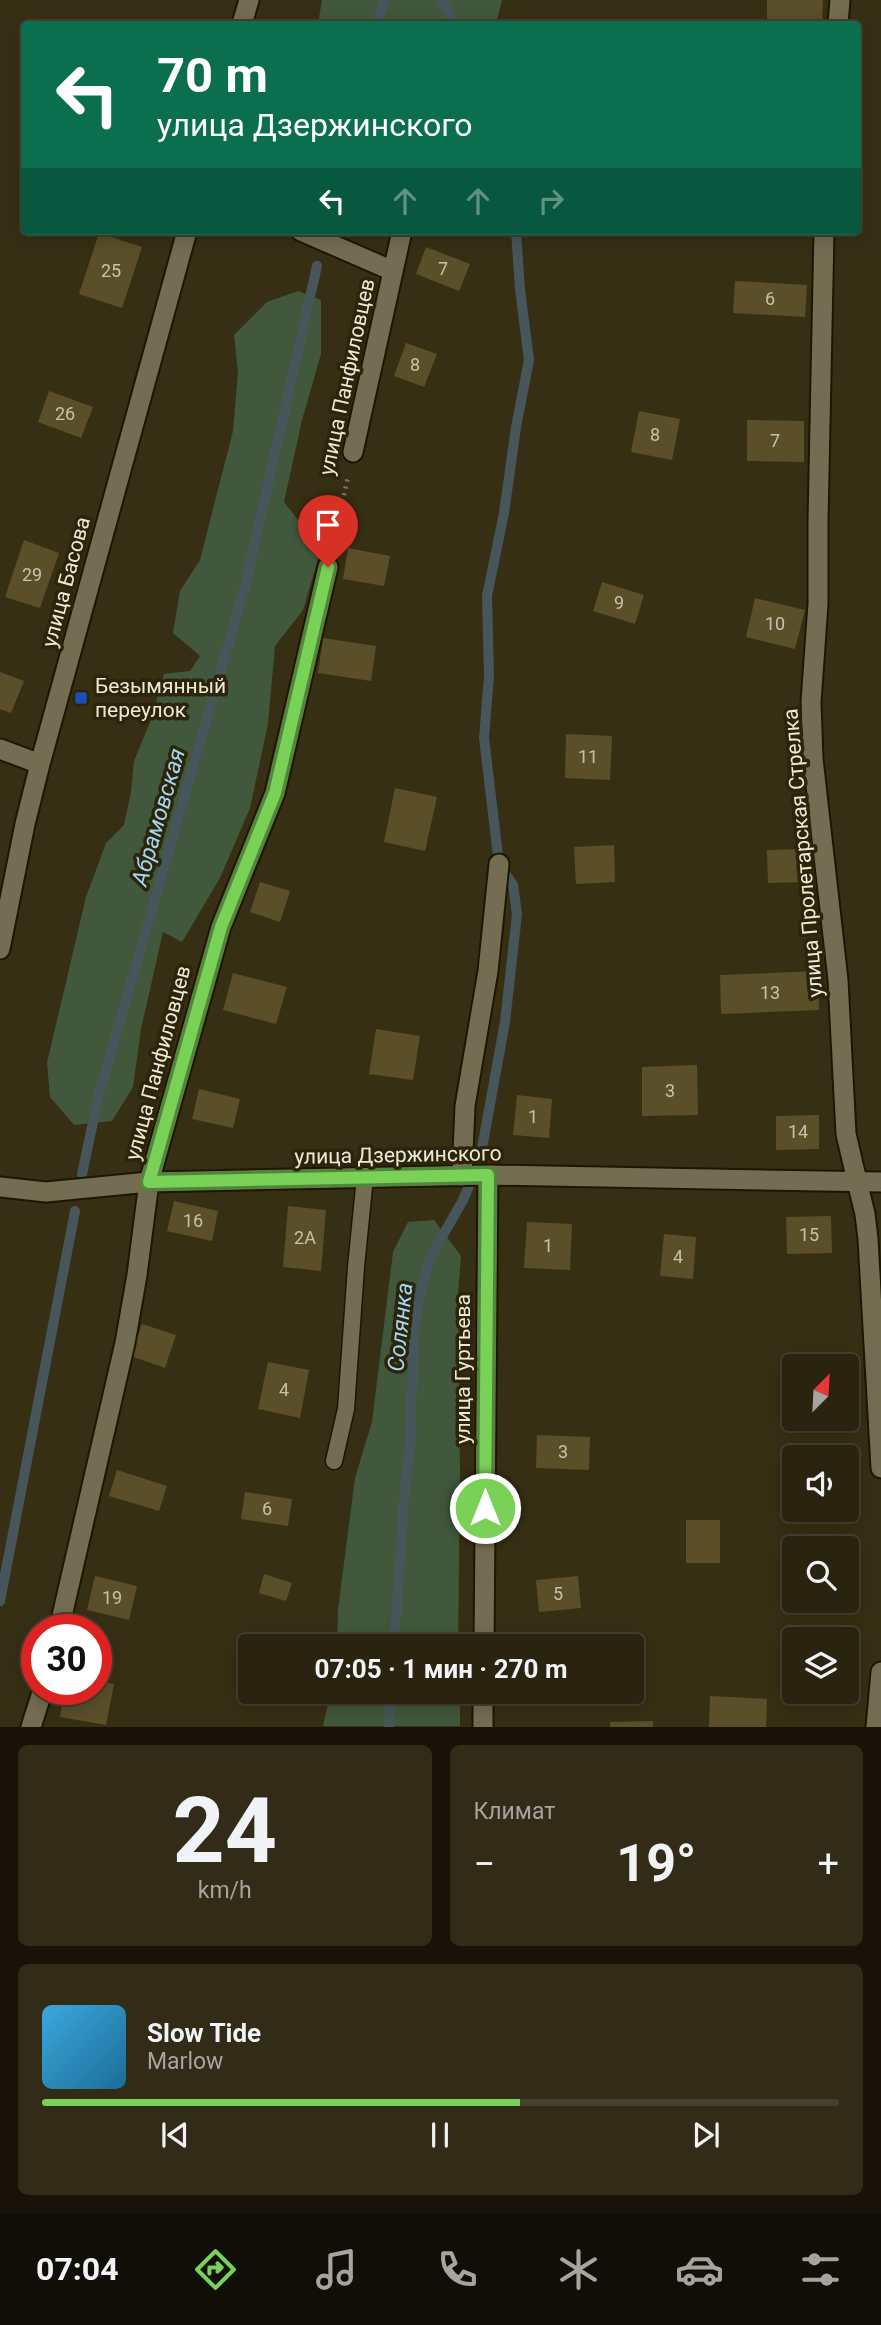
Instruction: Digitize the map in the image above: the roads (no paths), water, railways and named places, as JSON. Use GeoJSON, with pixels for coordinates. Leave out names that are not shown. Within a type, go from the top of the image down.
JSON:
{"type":"FeatureCollection","features":[{"type":"Feature","properties":{"kind":"street"},"geometry":{"type":"LineString","coordinates":[[243,21],[249,0]]}},
{"type":"Feature","properties":{"kind":"street"},"geometry":{"type":"LineString","coordinates":[[838,21],[840,0]]}},
{"type":"Feature","properties":{"kind":"street","name":"улица Басова"},"geometry":{"type":"LineString","coordinates":[[0,949],[40,764],[186,235]]}},
{"type":"Feature","properties":{"kind":"street"},"geometry":{"type":"LineString","coordinates":[[310,235],[393,271]]}},
{"type":"Feature","properties":{"kind":"street","name":"улица Панфиловцев"},"geometry":{"type":"LineString","coordinates":[[353,452],[401,235]]}},
{"type":"Feature","properties":{"kind":"street","name":"улица Пролетарская Стрелка"},"geometry":{"type":"LineString","coordinates":[[824,235],[818,604],[811,702],[813,759],[838,980],[846,1133],[865,1214],[868,1239],[881,1468]]}},
{"type":"Feature","properties":{"kind":"street","name":"улица Панфиловцев"},"geometry":{"type":"LineString","coordinates":[[62,1614],[125,1343],[149,1182],[221,927],[275,793],[328,567]]}},
{"type":"Feature","properties":{"kind":"street"},"geometry":{"type":"LineString","coordinates":[[0,749],[40,764]]}},
{"type":"Feature","properties":{"kind":"street"},"geometry":{"type":"LineString","coordinates":[[462,1176],[465,1106],[488,971],[499,864]]}},
{"type":"Feature","properties":{"kind":"street","name":"улица Дзержинского"},"geometry":{"type":"LineString","coordinates":[[0,1187],[46,1192],[149,1182],[488,1175],[881,1182]]}},
{"type":"Feature","properties":{"kind":"street","name":"улица Гуртьева"},"geometry":{"type":"LineString","coordinates":[[484,1634],[488,1175]]}},
{"type":"Feature","properties":{"kind":"street"},"geometry":{"type":"LineString","coordinates":[[876,1727],[881,1672]]}},
{"type":"Feature","properties":{"kind":"street"},"geometry":{"type":"LineString","coordinates":[[483,1727],[484,1704]]}},
{"type":"Feature","properties":{"kind":"street"},"geometry":{"type":"LineString","coordinates":[[31,1727],[38,1705]]}},
{"type":"Feature","properties":{"kind":"lane"},"geometry":{"type":"LineString","coordinates":[[334,1461],[346,1409],[365,1177]]}},
{"type":"Feature","properties":{"kind":"waterway","name":"Абрамовская"},"geometry":{"type":"LineString","coordinates":[[378,21],[384,0]]}},
{"type":"Feature","properties":{"kind":"waterway"},"geometry":{"type":"LineString","coordinates":[[442,0],[452,21]]}},
{"type":"Feature","properties":{"kind":"waterway","name":"Солянка"},"geometry":{"type":"LineString","coordinates":[[395,1634],[411,1438],[413,1339],[420,1294],[430,1258],[463,1200],[480,1159],[505,1022],[517,914],[513,885],[499,864],[484,738],[489,676],[487,596],[504,513],[529,360],[516,235]]}},
{"type":"Feature","properties":{"kind":"waterway","name":"Абрамовская"},"geometry":{"type":"LineString","coordinates":[[82,1174],[99,1094],[246,582],[317,266]]}},
{"type":"Feature","properties":{"kind":"waterway","name":"Абрамовская"},"geometry":{"type":"LineString","coordinates":[[0,1601],[75,1211]]}},
{"type":"Feature","properties":{"kind":"waterway","name":"Солянка"},"geometry":{"type":"LineString","coordinates":[[389,1727],[390,1704]]}},
{"type":"Feature","properties":{"kind":"place","name":"Безымянный переулок"},"geometry":{"type":"Point","coordinates":[81,698]}}]}
